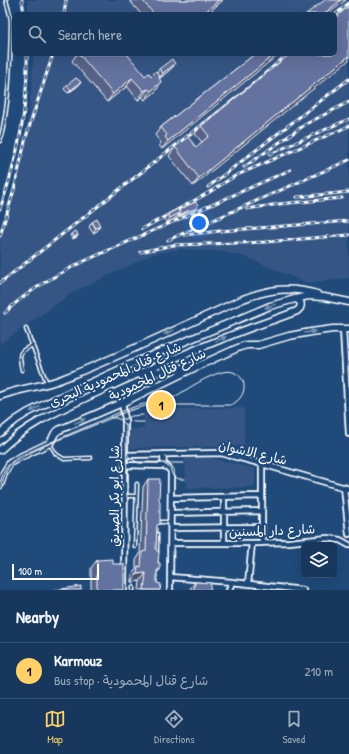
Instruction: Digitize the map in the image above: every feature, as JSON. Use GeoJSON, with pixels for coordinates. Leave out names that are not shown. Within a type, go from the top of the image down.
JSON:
{"type":"FeatureCollection","features":[{"type":"Feature","properties":{"kind":"main road"},"geometry":{"type":"LineString","coordinates":[[0,396],[9,392],[60,380],[117,356],[242,299],[269,290],[287,289],[306,291],[324,297]]}},
{"type":"Feature","properties":{"kind":"main road","name":"شارع قنال المحمودية البحرى"},"geometry":{"type":"LineString","coordinates":[[0,433],[16,420],[62,396],[138,361],[255,312],[295,298],[308,296],[324,297],[349,302]]}},
{"type":"Feature","properties":{"kind":"main road","name":"شارع قنال المحمودية البحرى"},"geometry":{"type":"LineString","coordinates":[[0,450],[36,422],[131,377],[238,332],[297,311],[300,308],[301,303],[295,298]]}},
{"type":"Feature","properties":{"kind":"main road","name":"شارع قنال المحمودية"},"geometry":{"type":"LineString","coordinates":[[0,485],[4,473],[10,463],[50,443],[55,432],[122,403],[200,365],[244,346],[258,345],[278,338],[306,332],[346,329]]}},
{"type":"Feature","properties":{"kind":"main road"},"geometry":{"type":"LineString","coordinates":[[131,377],[200,365]]}},
{"type":"Feature","properties":{"kind":"street"},"geometry":{"type":"LineString","coordinates":[[346,329],[349,434]]}},
{"type":"Feature","properties":{"kind":"street","name":"شارع ابو بكر الصديق"},"geometry":{"type":"LineString","coordinates":[[122,403],[125,419],[124,590]]}},
{"type":"Feature","properties":{"kind":"street"},"geometry":{"type":"LineString","coordinates":[[163,454],[164,466]]}},
{"type":"Feature","properties":{"kind":"street","name":"شارع الاشوان"},"geometry":{"type":"LineString","coordinates":[[125,455],[226,454],[349,489]]}},
{"type":"Feature","properties":{"kind":"street"},"geometry":{"type":"LineString","coordinates":[[262,464],[262,543]]}},
{"type":"Feature","properties":{"kind":"street"},"geometry":{"type":"LineString","coordinates":[[125,465],[164,466],[171,472],[172,498],[170,590]]}},
{"type":"Feature","properties":{"kind":"street"},"geometry":{"type":"LineString","coordinates":[[344,487],[349,534]]}},
{"type":"Feature","properties":{"kind":"street"},"geometry":{"type":"LineString","coordinates":[[172,498],[262,496]]}},
{"type":"Feature","properties":{"kind":"street"},"geometry":{"type":"LineString","coordinates":[[224,497],[224,543]]}},
{"type":"Feature","properties":{"kind":"street"},"geometry":{"type":"LineString","coordinates":[[171,513],[262,511]]}},
{"type":"Feature","properties":{"kind":"street"},"geometry":{"type":"LineString","coordinates":[[171,528],[262,526]]}},
{"type":"Feature","properties":{"kind":"street","name":"شارع دار المسنين"},"geometry":{"type":"LineString","coordinates":[[171,543],[262,543],[328,538],[340,540],[349,545]]}},
{"type":"Feature","properties":{"kind":"street"},"geometry":{"type":"LineString","coordinates":[[248,584],[252,543]]}},
{"type":"Feature","properties":{"kind":"street"},"geometry":{"type":"LineString","coordinates":[[170,577],[303,590]]}},
{"type":"Feature","properties":{"kind":"street"},"geometry":{"type":"LineString","coordinates":[[229,590],[232,582]]}},
{"type":"Feature","properties":{"kind":"lane"},"geometry":{"type":"LineString","coordinates":[[0,141],[4,122],[9,76],[11,22],[6,0]]}},
{"type":"Feature","properties":{"kind":"lane"},"geometry":{"type":"LineString","coordinates":[[26,329],[48,384]]}},
{"type":"Feature","properties":{"kind":"lane"},"geometry":{"type":"LineString","coordinates":[[22,370],[19,357],[21,352],[24,349],[33,346]]}},
{"type":"Feature","properties":{"kind":"lane"},"geometry":{"type":"LineString","coordinates":[[50,443],[56,454],[64,459],[91,458]]}},
{"type":"Feature","properties":{"kind":"lane"},"geometry":{"type":"LineString","coordinates":[[135,547],[137,484]]}},
{"type":"Feature","properties":{"kind":"lane"},"geometry":{"type":"LineString","coordinates":[[125,496],[136,496]]}},
{"type":"Feature","properties":{"kind":"lane"},"geometry":{"type":"LineString","coordinates":[[157,516],[157,527]]}},
{"type":"Feature","properties":{"kind":"lane"},"geometry":{"type":"LineString","coordinates":[[157,522],[171,522]]}},
{"type":"Feature","properties":{"kind":"lane"},"geometry":{"type":"LineString","coordinates":[[157,531],[157,553]]}},
{"type":"Feature","properties":{"kind":"shaded area"},"geometry":{"type":"Polygon","coordinates":[[[27,0],[349,0],[349,278],[306,283],[246,257],[224,252],[180,249],[167,251],[153,254],[72,293],[0,344],[0,230],[12,189],[28,119],[33,56],[337,56],[337,12],[29,12],[27,0]]]}},
{"type":"Feature","properties":{"kind":"shaded area"},"geometry":{"type":"Polygon","coordinates":[[[244,408],[244,446],[130,448],[130,429],[144,428],[144,409],[244,408]]]}},
{"type":"Feature","properties":{"kind":"shaded area"},"geometry":{"type":"Polygon","coordinates":[[[207,457],[255,469],[255,487],[186,488],[185,458],[207,457]]]}},
{"type":"Feature","properties":{"kind":"building"},"geometry":{"type":"Polygon","coordinates":[[[142,0],[219,0],[205,12],[152,12],[142,0]]]}},
{"type":"Feature","properties":{"kind":"building"},"geometry":{"type":"Polygon","coordinates":[[[325,0],[341,0],[326,12],[309,12],[325,0]]]}},
{"type":"Feature","properties":{"kind":"building"},"geometry":{"type":"Polygon","coordinates":[[[349,6],[349,56],[199,178],[175,147],[188,137],[196,147],[209,136],[201,126],[288,56],[337,56],[337,16],[349,6]]]}},
{"type":"Feature","properties":{"kind":"building"},"geometry":{"type":"Polygon","coordinates":[[[81,56],[129,56],[145,76],[149,73],[151,76],[156,71],[160,76],[161,82],[151,91],[148,89],[144,91],[132,78],[113,94],[81,56]]]}},
{"type":"Feature","properties":{"kind":"building"},"geometry":{"type":"Polygon","coordinates":[[[252,56],[273,56],[168,141],[165,137],[167,135],[161,127],[252,56]]]}},
{"type":"Feature","properties":{"kind":"building"},"geometry":{"type":"Polygon","coordinates":[[[172,59],[175,64],[163,73],[159,69],[172,59]]]}},
{"type":"Feature","properties":{"kind":"building"},"geometry":{"type":"Polygon","coordinates":[[[76,78],[81,82],[71,90],[67,85],[76,78]]]}},
{"type":"Feature","properties":{"kind":"building"},"geometry":{"type":"Polygon","coordinates":[[[196,202],[198,205],[197,208],[180,215],[179,210],[196,202]]]}},
{"type":"Feature","properties":{"kind":"building"},"geometry":{"type":"Polygon","coordinates":[[[178,209],[180,213],[170,218],[168,214],[178,209]]]}},
{"type":"Feature","properties":{"kind":"building"},"geometry":{"type":"Polygon","coordinates":[[[97,219],[100,226],[96,228],[92,222],[97,219]]]}},
{"type":"Feature","properties":{"kind":"building"},"geometry":{"type":"Polygon","coordinates":[[[76,231],[78,235],[74,237],[72,233],[76,231]]]}},
{"type":"Feature","properties":{"kind":"building"},"geometry":{"type":"Polygon","coordinates":[[[148,479],[160,479],[160,524],[157,525],[156,550],[159,552],[158,563],[160,563],[160,570],[157,570],[157,583],[161,584],[160,590],[144,590],[146,573],[137,574],[138,566],[141,567],[142,552],[146,551],[148,479]]]}},
{"type":"Feature","properties":{"kind":"building"},"geometry":{"type":"Polygon","coordinates":[[[113,559],[113,564],[124,564],[124,590],[97,590],[97,560],[113,559]]]}},
{"type":"Feature","properties":{"kind":"building"},"geometry":{"type":"Polygon","coordinates":[[[195,582],[211,583],[210,590],[194,590],[195,582]]]}},
{"type":"Feature","properties":{"kind":"building"},"geometry":{"type":"Polygon","coordinates":[[[81,586],[81,590],[55,590],[81,586]]]}},
{"type":"Feature","properties":{"kind":"tram line"},"geometry":{"type":"LineString","coordinates":[[0,482],[7,467],[12,461],[20,456],[117,413],[143,404],[162,402],[173,398],[203,380],[227,371],[233,372],[242,379],[244,384],[243,393],[240,398],[231,405],[149,405],[128,411],[44,446],[14,461],[9,466],[0,487]]}},
{"type":"Feature","properties":{"kind":"tram line"},"geometry":{"type":"LineString","coordinates":[[122,419],[143,415]]}},
{"type":"Feature","properties":{"kind":"tram line"},"geometry":{"type":"LineString","coordinates":[[110,418],[119,419],[126,425],[127,497]]}},
{"type":"Feature","properties":{"kind":"tram line"},"geometry":{"type":"LineString","coordinates":[[132,421],[144,422]]}},
{"type":"Feature","properties":{"kind":"tram line"},"geometry":{"type":"LineString","coordinates":[[127,452],[130,458],[139,463],[184,463]]}},
{"type":"Feature","properties":{"kind":"tram line"},"geometry":{"type":"LineString","coordinates":[[163,463],[170,468],[173,476],[179,479],[185,479]]}},
{"type":"Feature","properties":{"kind":"railway"},"geometry":{"type":"LineString","coordinates":[[22,0],[24,12]]}},
{"type":"Feature","properties":{"kind":"railway"},"geometry":{"type":"LineString","coordinates":[[64,12],[66,0]]}},
{"type":"Feature","properties":{"kind":"railway"},"geometry":{"type":"LineString","coordinates":[[337,13],[349,3]]}},
{"type":"Feature","properties":{"kind":"railway"},"geometry":{"type":"LineString","coordinates":[[0,209],[12,171],[21,133],[26,94],[27,56]]}},
{"type":"Feature","properties":{"kind":"railway"},"geometry":{"type":"LineString","coordinates":[[0,236],[14,190],[26,137],[52,56]]}},
{"type":"Feature","properties":{"kind":"railway"},"geometry":{"type":"LineString","coordinates":[[0,283],[240,95],[286,56]]}},
{"type":"Feature","properties":{"kind":"railway"},"geometry":{"type":"LineString","coordinates":[[208,187],[349,79]]}},
{"type":"Feature","properties":{"kind":"railway"},"geometry":{"type":"LineString","coordinates":[[244,167],[306,124],[349,102]]}},
{"type":"Feature","properties":{"kind":"railway"},"geometry":{"type":"LineString","coordinates":[[270,154],[349,119]]}},
{"type":"Feature","properties":{"kind":"railway"},"geometry":{"type":"LineString","coordinates":[[142,229],[208,193],[235,176],[349,126]]}},
{"type":"Feature","properties":{"kind":"railway"},"geometry":{"type":"LineString","coordinates":[[168,240],[349,160]]}},
{"type":"Feature","properties":{"kind":"railway"},"geometry":{"type":"LineString","coordinates":[[5,313],[21,298],[80,263],[290,170]]}},
{"type":"Feature","properties":{"kind":"railway"},"geometry":{"type":"LineString","coordinates":[[297,197],[349,192]]}},
{"type":"Feature","properties":{"kind":"railway"},"geometry":{"type":"LineString","coordinates":[[247,209],[279,204],[342,198]]}},
{"type":"Feature","properties":{"kind":"railway"},"geometry":{"type":"LineString","coordinates":[[185,235],[349,221]]}},
{"type":"Feature","properties":{"kind":"railway"},"geometry":{"type":"LineString","coordinates":[[140,252],[173,245],[265,242],[349,235]]}},
{"type":"Feature","properties":{"kind":"place","name":"Karmouz"},"geometry":{"type":"Point","coordinates":[161,405]}}]}
